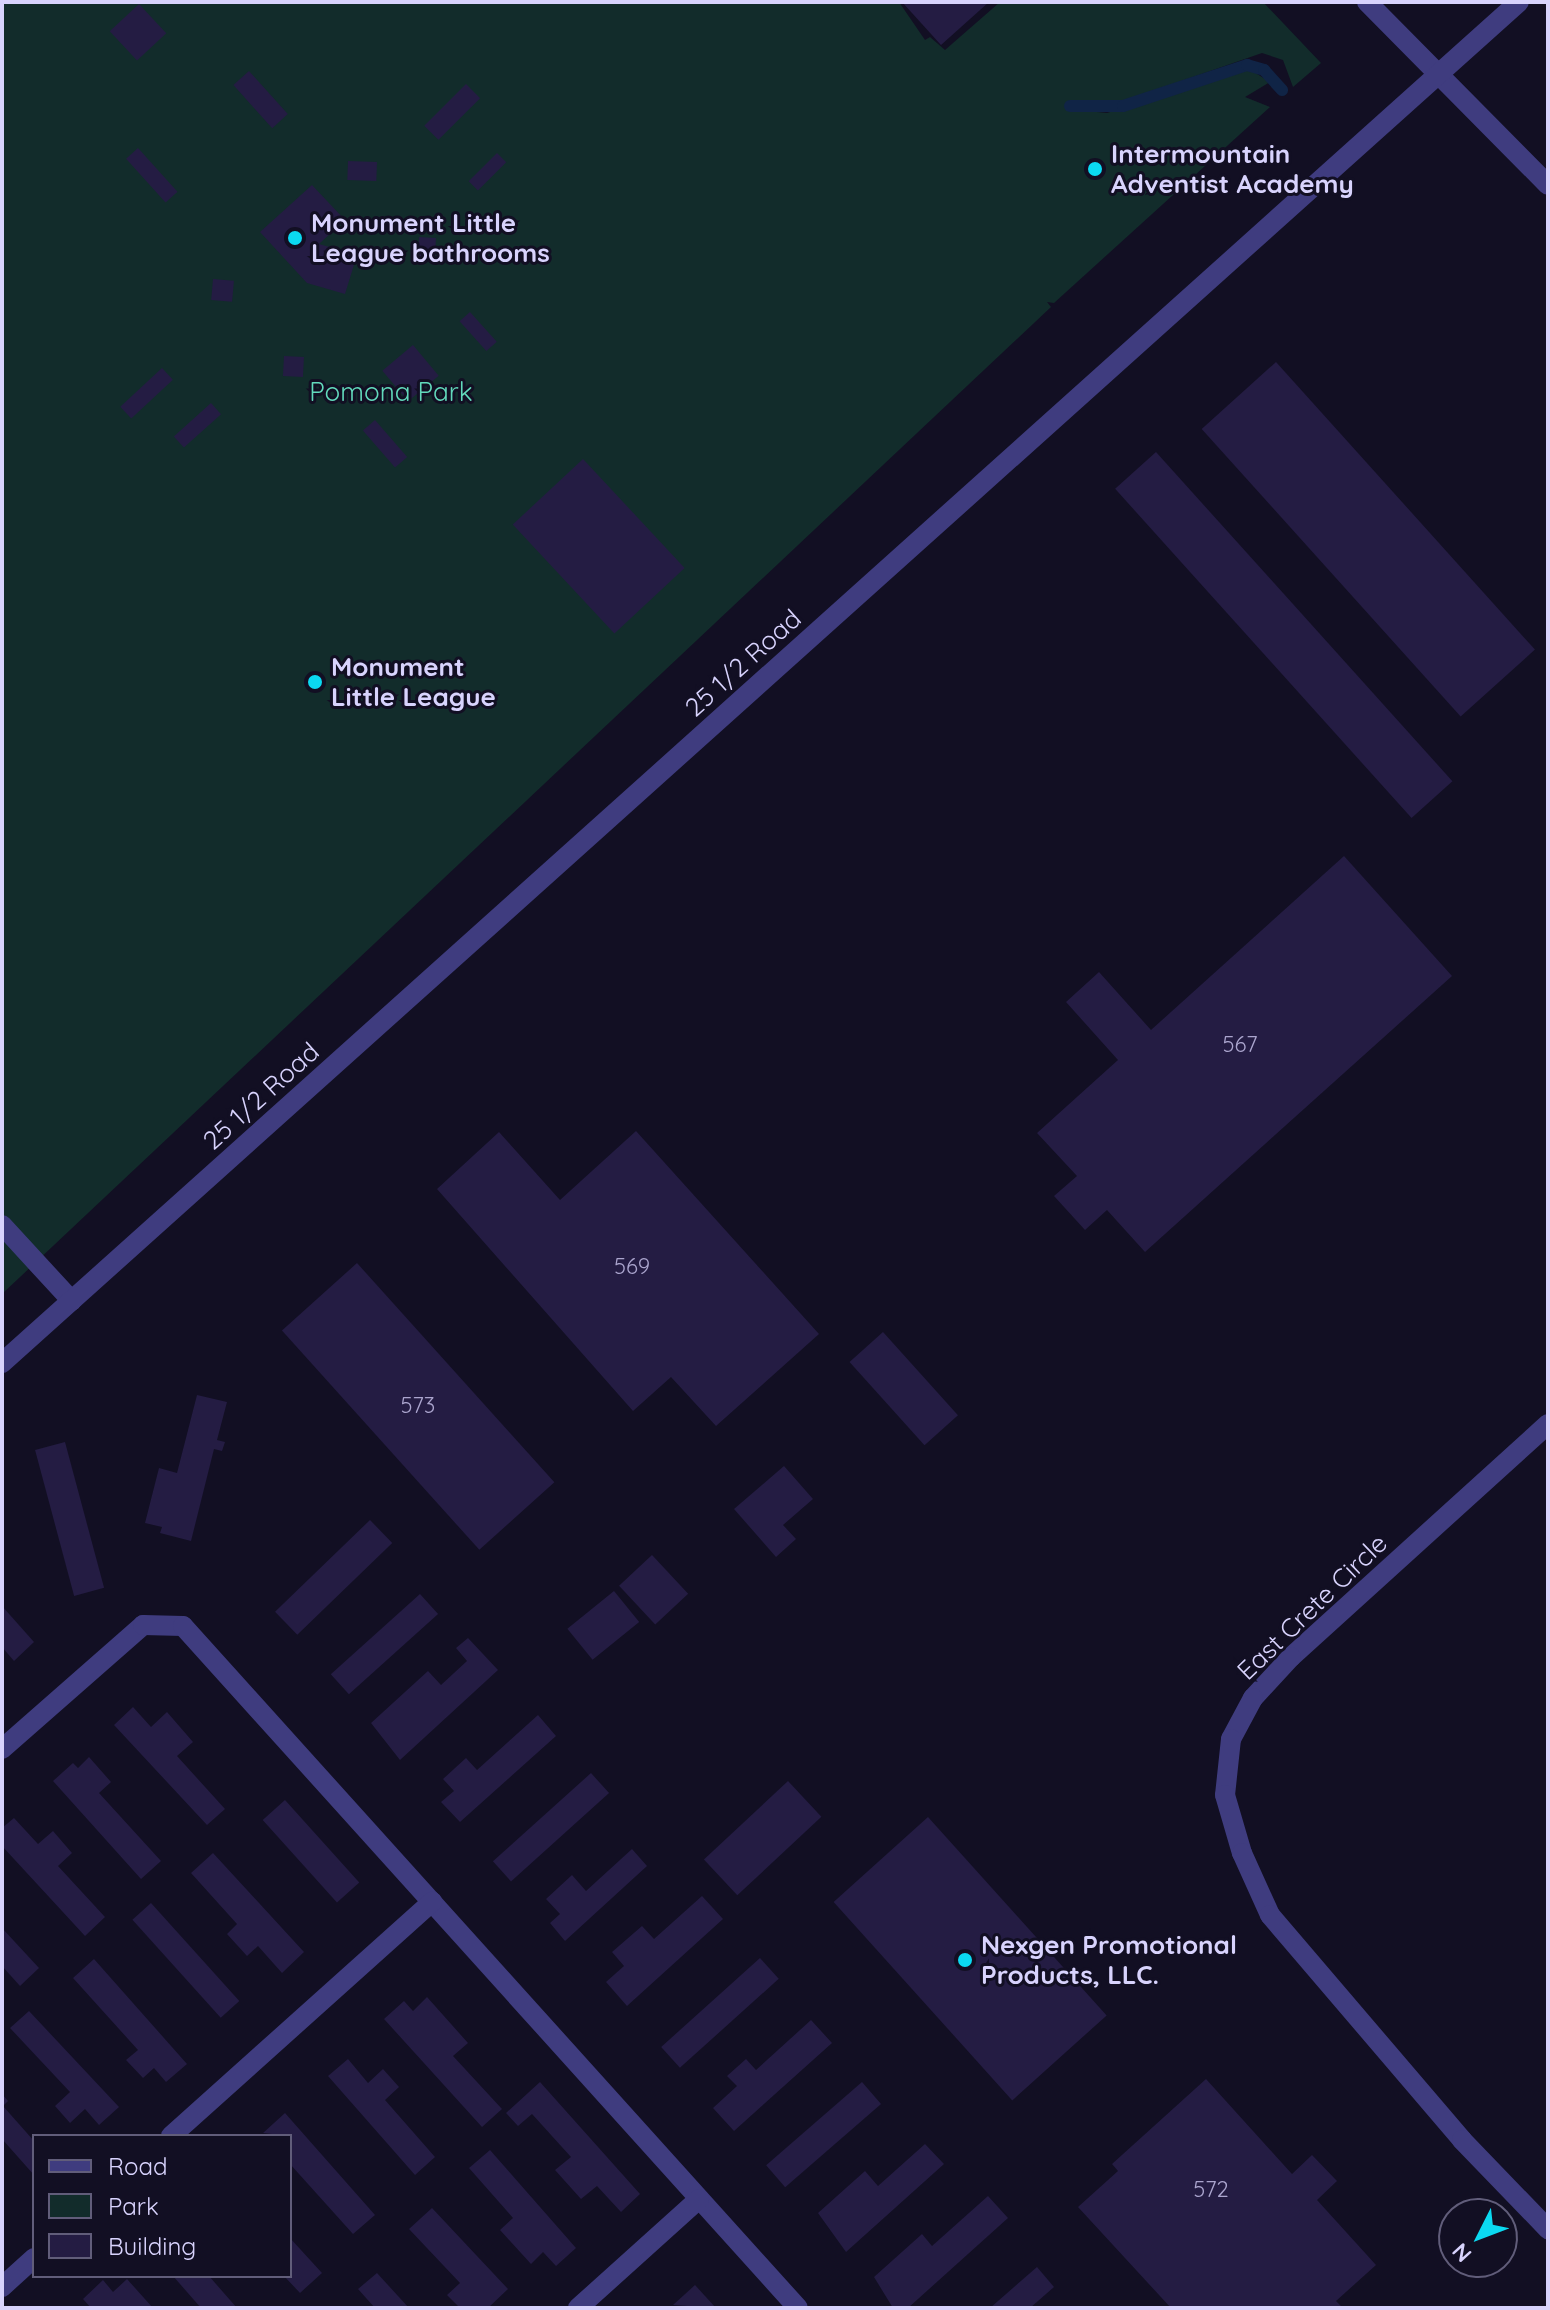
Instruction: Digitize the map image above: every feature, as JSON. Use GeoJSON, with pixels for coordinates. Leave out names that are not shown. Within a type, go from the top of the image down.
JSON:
{"type":"FeatureCollection","features":[{"type":"Feature","properties":{"kind":"street"},"geometry":{"type":"LineString","coordinates":[[1367,2],[1442,72],[1548,185]]}},
{"type":"Feature","properties":{"kind":"street","name":"25 1/2 Road"},"geometry":{"type":"LineString","coordinates":[[2,1363],[1519,2]]}},
{"type":"Feature","properties":{"kind":"street"},"geometry":{"type":"LineString","coordinates":[[2,1225],[72,1301]]}},
{"type":"Feature","properties":{"kind":"street","name":"East Crete Circle"},"geometry":{"type":"LineString","coordinates":[[1548,1424],[1291,1657],[1253,1698],[1231,1739],[1225,1795],[1242,1853],[1270,1915],[1462,2140],[1548,2229]]}},
{"type":"Feature","properties":{"kind":"street"},"geometry":{"type":"LineString","coordinates":[[2,1749],[143,1625],[183,1626],[798,2308]]}},
{"type":"Feature","properties":{"kind":"street"},"geometry":{"type":"LineString","coordinates":[[173,2134],[432,1902]]}},
{"type":"Feature","properties":{"kind":"street"},"geometry":{"type":"LineString","coordinates":[[578,2308],[699,2199]]}},
{"type":"Feature","properties":{"kind":"street"},"geometry":{"type":"LineString","coordinates":[[2,2287],[32,2260]]}},
{"type":"Feature","properties":{"kind":"green space","name":"Monument Little League"},"geometry":{"type":"Polygon","coordinates":[[[2,2],[899,2],[925,40],[930,37],[945,50],[1000,2],[1263,2],[1321,63],[1293,87],[1283,60],[1262,53],[1121,102],[1068,102],[1067,109],[1107,113],[1249,69],[1270,82],[1245,97],[1270,107],[1054,303],[1047,302],[1051,307],[2,1294],[2,2]]]}},
{"type":"Feature","properties":{"kind":"building"},"geometry":{"type":"Polygon","coordinates":[[[902,2],[989,2],[941,45],[902,2]]]}},
{"type":"Feature","properties":{"kind":"building"},"geometry":{"type":"Polygon","coordinates":[[[139,4],[166,33],[137,61],[110,31],[139,4]]]}},
{"type":"Feature","properties":{"kind":"building"},"geometry":{"type":"Polygon","coordinates":[[[249,71],[288,114],[272,128],[233,85],[249,71]]]}},
{"type":"Feature","properties":{"kind":"building"},"geometry":{"type":"Polygon","coordinates":[[[466,84],[480,98],[438,140],[424,126],[466,84]]]}},
{"type":"Feature","properties":{"kind":"building"},"geometry":{"type":"Polygon","coordinates":[[[138,148],[177,192],[166,203],[126,159],[138,148]]]}},
{"type":"Feature","properties":{"kind":"building"},"geometry":{"type":"Polygon","coordinates":[[[497,153],[506,162],[478,190],[469,181],[497,153]]]}},
{"type":"Feature","properties":{"kind":"building"},"geometry":{"type":"Polygon","coordinates":[[[348,161],[377,162],[376,181],[347,180],[348,161]]]}},
{"type":"Feature","properties":{"kind":"building","name":"Monument Little League bathrooms"},"geometry":{"type":"Polygon","coordinates":[[[312,185],[345,220],[319,244],[357,255],[345,294],[307,283],[260,232],[312,185]]]}},
{"type":"Feature","properties":{"kind":"building"},"geometry":{"type":"Polygon","coordinates":[[[419,237],[436,238],[435,261],[418,260],[419,237]]]}},
{"type":"Feature","properties":{"kind":"building"},"geometry":{"type":"Polygon","coordinates":[[[213,279],[234,281],[232,302],[211,300],[213,279]]]}},
{"type":"Feature","properties":{"kind":"building"},"geometry":{"type":"Polygon","coordinates":[[[470,312],[497,342],[486,351],[460,321],[470,312]]]}},
{"type":"Feature","properties":{"kind":"building"},"geometry":{"type":"Polygon","coordinates":[[[413,345],[439,376],[408,401],[382,371],[413,345]]]}},
{"type":"Feature","properties":{"kind":"building"},"geometry":{"type":"Polygon","coordinates":[[[284,356],[304,357],[303,377],[283,376],[284,356]]]}},
{"type":"Feature","properties":{"kind":"building"},"geometry":{"type":"Polygon","coordinates":[[[1276,362],[1535,650],[1461,717],[1202,429],[1276,362]]]}},
{"type":"Feature","properties":{"kind":"building"},"geometry":{"type":"Polygon","coordinates":[[[162,368],[173,380],[131,419],[120,407],[162,368]]]}},
{"type":"Feature","properties":{"kind":"building"},"geometry":{"type":"Polygon","coordinates":[[[211,403],[221,414],[184,448],[174,436],[211,403]]]}},
{"type":"Feature","properties":{"kind":"building"},"geometry":{"type":"Polygon","coordinates":[[[375,420],[407,457],[395,467],[363,430],[375,420]]]}},
{"type":"Feature","properties":{"kind":"building"},"geometry":{"type":"Polygon","coordinates":[[[1156,452],[1452,781],[1412,818],[1115,489],[1156,452]]]}},
{"type":"Feature","properties":{"kind":"building"},"geometry":{"type":"Polygon","coordinates":[[[583,459],[685,568],[614,633],[513,524],[583,459]]]}},
{"type":"Feature","properties":{"kind":"building"},"geometry":{"type":"Polygon","coordinates":[[[1344,856],[1452,976],[1145,1252],[1107,1210],[1085,1230],[1054,1196],[1077,1176],[1037,1133],[1118,1060],[1066,1002],[1099,972],[1151,1030],[1344,856]]]}},
{"type":"Feature","properties":{"kind":"building"},"geometry":{"type":"Polygon","coordinates":[[[636,1131],[819,1334],[716,1426],[671,1377],[633,1411],[437,1189],[499,1132],[560,1200],[636,1131]]]}},
{"type":"Feature","properties":{"kind":"building"},"geometry":{"type":"Polygon","coordinates":[[[357,1263],[554,1482],[479,1550],[282,1331],[357,1263]]]}},
{"type":"Feature","properties":{"kind":"building"},"geometry":{"type":"Polygon","coordinates":[[[883,1332],[958,1415],[925,1445],[850,1362],[883,1332]]]}},
{"type":"Feature","properties":{"kind":"building"},"geometry":{"type":"Polygon","coordinates":[[[197,1395],[227,1402],[217,1440],[225,1442],[222,1451],[214,1449],[191,1541],[160,1533],[162,1527],[145,1523],[159,1468],[177,1473],[197,1395]]]}},
{"type":"Feature","properties":{"kind":"building"},"geometry":{"type":"Polygon","coordinates":[[[65,1442],[104,1588],[74,1596],[35,1450],[65,1442]]]}},
{"type":"Feature","properties":{"kind":"building"},"geometry":{"type":"Polygon","coordinates":[[[784,1466],[813,1499],[783,1525],[796,1539],[776,1557],[734,1509],[784,1466]]]}},
{"type":"Feature","properties":{"kind":"building"},"geometry":{"type":"Polygon","coordinates":[[[370,1520],[392,1543],[297,1635],[275,1612],[370,1520]]]}},
{"type":"Feature","properties":{"kind":"building"},"geometry":{"type":"Polygon","coordinates":[[[652,1555],[688,1594],[655,1624],[619,1586],[652,1555]]]}},
{"type":"Feature","properties":{"kind":"building"},"geometry":{"type":"Polygon","coordinates":[[[614,1591],[639,1622],[593,1660],[567,1629],[614,1591]]]}},
{"type":"Feature","properties":{"kind":"building"},"geometry":{"type":"Polygon","coordinates":[[[420,1594],[438,1614],[349,1694],[331,1674],[420,1594]]]}},
{"type":"Feature","properties":{"kind":"building"},"geometry":{"type":"Polygon","coordinates":[[[2,1606],[34,1642],[14,1661],[2,1647],[2,1606]]]}},
{"type":"Feature","properties":{"kind":"building"},"geometry":{"type":"Polygon","coordinates":[[[468,1638],[498,1670],[400,1760],[371,1723],[428,1671],[441,1685],[467,1661],[456,1648],[468,1638]]]}},
{"type":"Feature","properties":{"kind":"building"},"geometry":{"type":"Polygon","coordinates":[[[133,1707],[151,1727],[167,1712],[193,1742],[177,1756],[225,1809],[207,1825],[114,1725],[133,1707]]]}},
{"type":"Feature","properties":{"kind":"building"},"geometry":{"type":"Polygon","coordinates":[[[538,1715],[556,1736],[460,1822],[441,1802],[454,1791],[443,1779],[466,1758],[477,1770],[538,1715]]]}},
{"type":"Feature","properties":{"kind":"building"},"geometry":{"type":"Polygon","coordinates":[[[89,1757],[111,1782],[99,1793],[161,1861],[141,1879],[53,1781],[73,1763],[78,1768],[89,1757]]]}},
{"type":"Feature","properties":{"kind":"building"},"geometry":{"type":"Polygon","coordinates":[[[591,1773],[609,1793],[511,1881],[493,1861],[591,1773]]]}},
{"type":"Feature","properties":{"kind":"building"},"geometry":{"type":"Polygon","coordinates":[[[788,1781],[821,1817],[737,1895],[704,1859],[788,1781]]]}},
{"type":"Feature","properties":{"kind":"building"},"geometry":{"type":"Polygon","coordinates":[[[285,1800],[359,1882],[337,1903],[263,1820],[285,1800]]]}},
{"type":"Feature","properties":{"kind":"building"},"geometry":{"type":"Polygon","coordinates":[[[928,1817],[1107,2015],[1012,2100],[834,1902],[928,1817]]]}},
{"type":"Feature","properties":{"kind":"building"},"geometry":{"type":"Polygon","coordinates":[[[14,1818],[38,1844],[53,1831],[72,1853],[58,1866],[105,1917],[85,1936],[2,1846],[2,1828],[14,1818]]]}},
{"type":"Feature","properties":{"kind":"building"},"geometry":{"type":"Polygon","coordinates":[[[632,1849],[647,1866],[565,1941],[550,1923],[560,1914],[546,1899],[572,1875],[586,1891],[632,1849]]]}},
{"type":"Feature","properties":{"kind":"building"},"geometry":{"type":"Polygon","coordinates":[[[213,1853],[304,1952],[282,1973],[258,1946],[247,1956],[227,1934],[237,1924],[191,1873],[213,1853]]]}},
{"type":"Feature","properties":{"kind":"building"},"geometry":{"type":"Polygon","coordinates":[[[702,1896],[723,1919],[627,2006],[606,1982],[624,1966],[612,1952],[642,1926],[654,1939],[702,1896]]]}},
{"type":"Feature","properties":{"kind":"building"},"geometry":{"type":"Polygon","coordinates":[[[151,1903],[239,2001],[221,2018],[132,1920],[151,1903]]]}},
{"type":"Feature","properties":{"kind":"building"},"geometry":{"type":"Polygon","coordinates":[[[2,1928],[39,1968],[20,1986],[2,1966],[2,1928]]]}},
{"type":"Feature","properties":{"kind":"building"},"geometry":{"type":"Polygon","coordinates":[[[760,1958],[779,1979],[680,2068],[661,2047],[760,1958]]]}},
{"type":"Feature","properties":{"kind":"building"},"geometry":{"type":"Polygon","coordinates":[[[94,1959],[187,2064],[166,2082],[154,2068],[143,2078],[126,2060],[138,2050],[73,1978],[94,1959]]]}},
{"type":"Feature","properties":{"kind":"building"},"geometry":{"type":"Polygon","coordinates":[[[427,1997],[468,2043],[453,2056],[502,2109],[482,2127],[384,2019],[404,2001],[413,2011],[427,1997]]]}},
{"type":"Feature","properties":{"kind":"building"},"geometry":{"type":"Polygon","coordinates":[[[29,2011],[119,2107],[99,2125],[85,2109],[70,2123],[55,2106],[70,2092],[10,2028],[29,2011]]]}},
{"type":"Feature","properties":{"kind":"building"},"geometry":{"type":"Polygon","coordinates":[[[811,2020],[832,2043],[734,2131],[713,2108],[737,2086],[727,2076],[746,2059],[756,2070],[811,2020]]]}},
{"type":"Feature","properties":{"kind":"building"},"geometry":{"type":"Polygon","coordinates":[[[348,2059],[368,2083],[383,2069],[399,2087],[385,2100],[435,2157],[415,2175],[328,2076],[348,2059]]]}},
{"type":"Feature","properties":{"kind":"building"},"geometry":{"type":"Polygon","coordinates":[[[1206,2079],[1292,2174],[1312,2155],[1337,2181],[1317,2200],[1376,2265],[1336,2301],[1343,2308],[1171,2308],[1078,2207],[1118,2171],[1112,2164],[1206,2079]]]}},
{"type":"Feature","properties":{"kind":"building"},"geometry":{"type":"Polygon","coordinates":[[[540,2082],[640,2194],[621,2212],[597,2186],[581,2199],[555,2170],[571,2157],[532,2114],[518,2126],[506,2113],[540,2082]]]}},
{"type":"Feature","properties":{"kind":"building"},"geometry":{"type":"Polygon","coordinates":[[[862,2082],[881,2104],[785,2187],[766,2165],[862,2082]]]}},
{"type":"Feature","properties":{"kind":"building"},"geometry":{"type":"Polygon","coordinates":[[[2,2094],[8,2101],[3,2106],[32,2139],[32,2173],[2,2139],[2,2094]]]}},
{"type":"Feature","properties":{"kind":"building"},"geometry":{"type":"Polygon","coordinates":[[[285,2113],[375,2215],[353,2234],[292,2166],[292,2134],[263,2133],[285,2113]]]}},
{"type":"Feature","properties":{"kind":"building"},"geometry":{"type":"Polygon","coordinates":[[[925,2144],[944,2164],[846,2252],[818,2213],[865,2171],[878,2186],[925,2144]]]}},
{"type":"Feature","properties":{"kind":"building"},"geometry":{"type":"Polygon","coordinates":[[[490,2150],[576,2248],[556,2266],[543,2252],[531,2264],[500,2230],[513,2218],[469,2168],[490,2150]]]}},
{"type":"Feature","properties":{"kind":"building"},"geometry":{"type":"Polygon","coordinates":[[[988,2196],[1008,2218],[908,2308],[893,2308],[874,2277],[922,2234],[932,2246],[988,2196]]]}},
{"type":"Feature","properties":{"kind":"building"},"geometry":{"type":"Polygon","coordinates":[[[432,2208],[508,2289],[488,2308],[460,2308],[447,2295],[460,2283],[409,2229],[432,2208]]]}},
{"type":"Feature","properties":{"kind":"building"},"geometry":{"type":"Polygon","coordinates":[[[292,2240],[322,2273],[300,2293],[286,2278],[292,2278],[292,2240]]]}},
{"type":"Feature","properties":{"kind":"building"},"geometry":{"type":"Polygon","coordinates":[[[1037,2267],[1054,2287],[1030,2308],[990,2308],[1037,2267]]]}},
{"type":"Feature","properties":{"kind":"building"},"geometry":{"type":"Polygon","coordinates":[[[377,2273],[409,2308],[375,2308],[358,2289],[377,2273]]]}},
{"type":"Feature","properties":{"kind":"building"},"geometry":{"type":"Polygon","coordinates":[[[175,2278],[211,2278],[237,2308],[201,2308],[175,2278]]]}},
{"type":"Feature","properties":{"kind":"building"},"geometry":{"type":"Polygon","coordinates":[[[127,2279],[153,2308],[91,2308],[83,2299],[103,2280],[113,2292],[127,2279]]]}},
{"type":"Feature","properties":{"kind":"building"},"geometry":{"type":"Polygon","coordinates":[[[695,2285],[716,2308],[673,2305],[695,2285]]]}},
{"type":"Feature","properties":{"kind":"waterway"},"geometry":{"type":"LineString","coordinates":[[1070,106],[1123,106],[1247,65],[1264,70],[1282,90]]}},
{"type":"Feature","properties":{"kind":"place","name":"Intermountain Adventist Academy"},"geometry":{"type":"Point","coordinates":[1095,169]}},
{"type":"Feature","properties":{"kind":"place","name":"Monument Little League bathrooms"},"geometry":{"type":"Point","coordinates":[295,238]}},
{"type":"Feature","properties":{"kind":"place","name":"Monument Little League"},"geometry":{"type":"Point","coordinates":[315,682]}},
{"type":"Feature","properties":{"kind":"place","name":"Nexgen Promotional Products, LLC."},"geometry":{"type":"Point","coordinates":[965,1960]}},
{"type":"Feature","properties":{"kind":"park label","name":"Pomona Park"},"geometry":{"type":"Point","coordinates":[391,392]}}]}
